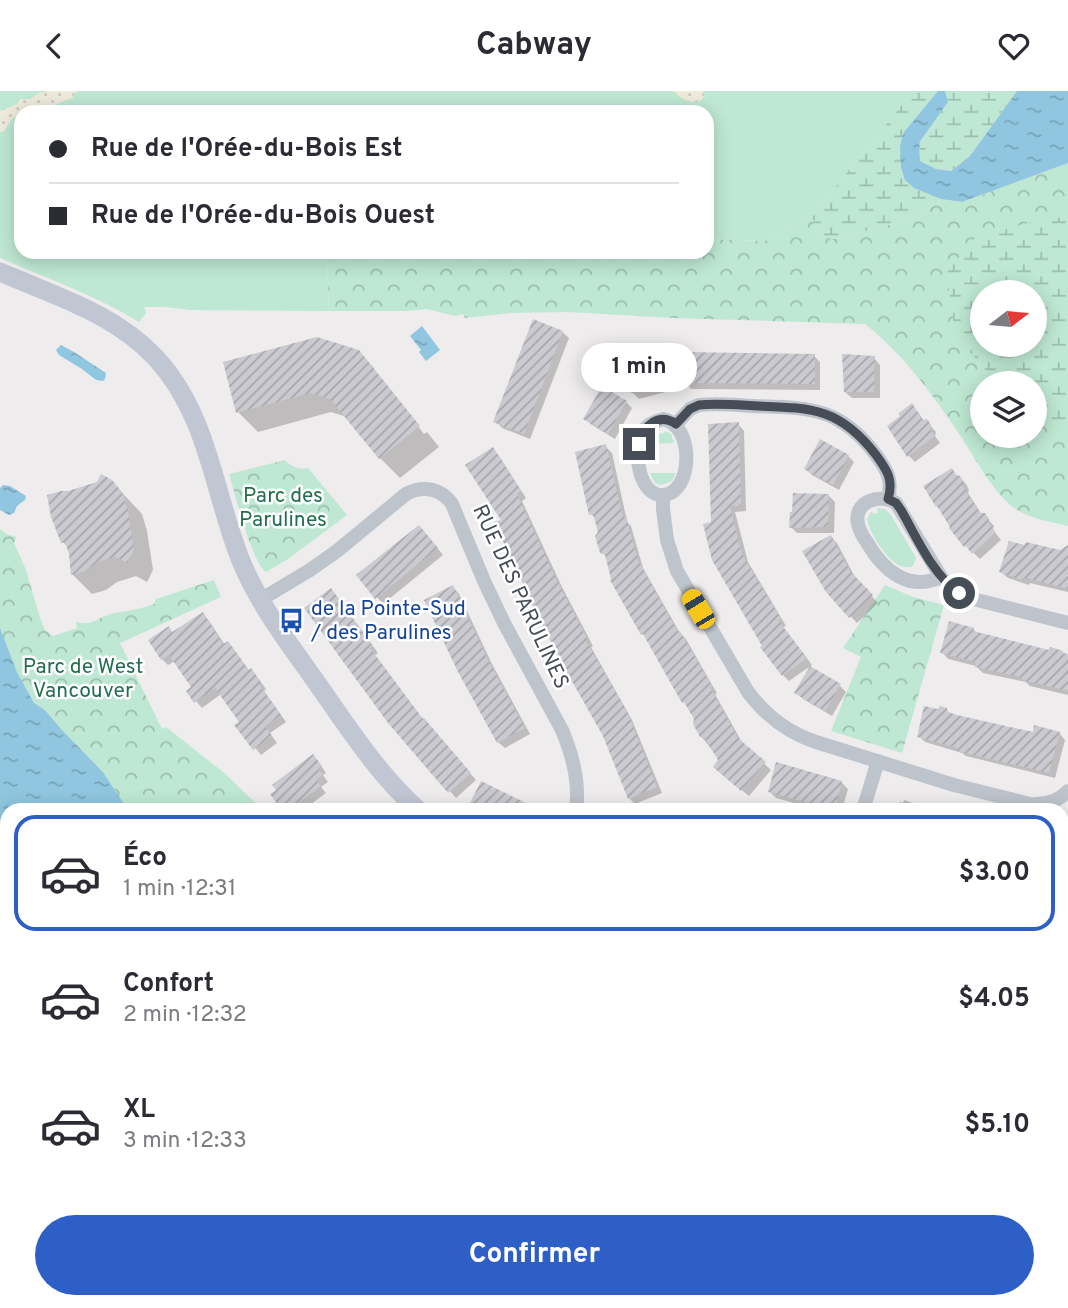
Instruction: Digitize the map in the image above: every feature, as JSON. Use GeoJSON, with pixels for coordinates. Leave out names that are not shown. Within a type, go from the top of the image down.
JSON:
{"type":"FeatureCollection","features":[{"type":"Feature","properties":{"kind":"street"},"geometry":{"type":"LineString","coordinates":[[0,272],[76,303],[109,320],[141,343],[167,370],[190,406],[200,428],[236,548],[260,600],[276,627],[348,727],[389,780],[411,803]]}},
{"type":"Feature","properties":{"kind":"street"},"geometry":{"type":"LineString","coordinates":[[676,424],[690,409],[699,405],[794,407],[819,411],[848,425],[874,453],[889,477],[891,488],[888,499]]}},
{"type":"Feature","properties":{"kind":"street"},"geometry":{"type":"LineString","coordinates":[[663,419],[676,424],[685,440],[685,473],[677,488],[663,495],[649,489],[641,478],[639,439],[645,428],[663,419]]}},
{"type":"Feature","properties":{"kind":"street","name":"RUE DES PARULINES"},"geometry":{"type":"LineString","coordinates":[[260,600],[337,551],[406,494],[426,488],[444,495],[453,504],[504,623],[565,738],[576,774],[576,803]]}},
{"type":"Feature","properties":{"kind":"street"},"geometry":{"type":"LineString","coordinates":[[663,495],[667,540],[677,571],[756,703],[778,724],[802,738],[954,785],[1026,803]]}},
{"type":"Feature","properties":{"kind":"street"},"geometry":{"type":"LineString","coordinates":[[941,577],[924,583],[902,578],[885,567],[861,531],[858,523],[861,508],[866,503],[881,498],[896,503],[941,577],[950,587],[969,598],[1068,623]]}},
{"type":"Feature","properties":{"kind":"street"},"geometry":{"type":"LineString","coordinates":[[865,803],[878,761]]}},
{"type":"Feature","properties":{"kind":"street"},"geometry":{"type":"LineString","coordinates":[[1045,803],[1056,801],[1068,791]]}},
{"type":"Feature","properties":{"kind":"green space"},"geometry":{"type":"Polygon","coordinates":[[[0,91],[913,91],[812,216],[765,241],[714,239],[714,105],[14,105],[14,259],[327,259],[329,311],[144,307],[146,313],[139,322],[88,295],[0,258],[0,91]]]}},
{"type":"Feature","properties":{"kind":"green space"},"geometry":{"type":"Polygon","coordinates":[[[913,91],[938,91],[904,132],[931,194],[941,199],[915,218],[835,239],[821,237],[812,216],[913,91]]]}},
{"type":"Feature","properties":{"kind":"green space"},"geometry":{"type":"Polygon","coordinates":[[[945,91],[1017,91],[970,156],[951,171],[936,169],[920,161],[919,143],[948,102],[945,91]]]}},
{"type":"Feature","properties":{"kind":"green space"},"geometry":{"type":"Polygon","coordinates":[[[1068,163],[1068,526],[1029,516],[1008,503],[918,377],[893,349],[865,324],[568,312],[511,313],[465,318],[463,314],[455,316],[427,309],[329,311],[327,259],[714,259],[714,239],[765,241],[812,216],[821,237],[835,239],[915,218],[941,199],[962,202],[1068,163]]]}},
{"type":"Feature","properties":{"kind":"green space"},"geometry":{"type":"Polygon","coordinates":[[[1068,217],[1068,435],[1047,421],[1047,371],[986,371],[974,357],[1047,357],[1047,280],[970,280],[970,352],[955,335],[947,272],[975,238],[1042,219],[1068,217]]]}},
{"type":"Feature","properties":{"kind":"green space"},"geometry":{"type":"Polygon","coordinates":[[[665,431],[671,434],[674,443],[649,444],[654,434],[665,431]]]}},
{"type":"Feature","properties":{"kind":"green space","name":"Parc des Parulines"},"geometry":{"type":"Polygon","coordinates":[[[285,460],[296,467],[308,468],[347,515],[266,572],[255,556],[229,474],[285,460]]]}},
{"type":"Feature","properties":{"kind":"green space"},"geometry":{"type":"Polygon","coordinates":[[[650,473],[676,473],[672,481],[661,485],[655,483],[650,473]]]}},
{"type":"Feature","properties":{"kind":"green space"},"geometry":{"type":"Polygon","coordinates":[[[877,508],[885,509],[891,515],[916,558],[913,566],[898,565],[878,543],[867,519],[871,512],[878,513],[877,508]]]}},
{"type":"Feature","properties":{"kind":"green space","name":"Parc de West Vancouver"},"geometry":{"type":"Polygon","coordinates":[[[0,529],[16,537],[14,543],[26,570],[40,618],[45,630],[53,636],[77,628],[76,622],[92,622],[109,614],[149,606],[154,604],[156,599],[214,580],[221,597],[120,643],[162,729],[166,727],[223,772],[256,803],[123,803],[103,772],[45,710],[34,703],[17,672],[0,628],[0,529]]]}},
{"type":"Feature","properties":{"kind":"green space"},"geometry":{"type":"Polygon","coordinates":[[[885,585],[913,597],[944,605],[902,753],[831,731],[861,657],[843,648],[885,585]]]}},
{"type":"Feature","properties":{"kind":"sand"},"geometry":{"type":"Polygon","coordinates":[[[77,91],[72,98],[56,105],[15,105],[20,99],[30,99],[39,93],[77,91]]]}},
{"type":"Feature","properties":{"kind":"sand"},"geometry":{"type":"Polygon","coordinates":[[[673,91],[703,91],[705,96],[700,101],[692,102],[673,91]]]}},
{"type":"Feature","properties":{"kind":"sand"},"geometry":{"type":"Polygon","coordinates":[[[14,105],[14,118],[3,132],[0,132],[0,111],[14,105]]]}},
{"type":"Feature","properties":{"kind":"water"},"geometry":{"type":"Polygon","coordinates":[[[938,91],[945,91],[948,102],[919,143],[920,161],[936,169],[951,171],[970,156],[1017,91],[1068,91],[1068,163],[962,202],[941,199],[914,188],[905,180],[900,146],[904,132],[938,91]]]}},
{"type":"Feature","properties":{"kind":"water"},"geometry":{"type":"Polygon","coordinates":[[[422,326],[440,350],[426,361],[410,336],[422,326]]]}},
{"type":"Feature","properties":{"kind":"water"},"geometry":{"type":"Polygon","coordinates":[[[61,345],[106,373],[105,379],[96,380],[59,355],[56,350],[61,345]]]}},
{"type":"Feature","properties":{"kind":"water"},"geometry":{"type":"Polygon","coordinates":[[[3,485],[10,486],[26,496],[14,513],[9,515],[0,510],[0,488],[3,485]]]}},
{"type":"Feature","properties":{"kind":"water"},"geometry":{"type":"Polygon","coordinates":[[[0,628],[17,672],[34,703],[45,710],[103,772],[123,803],[0,803],[0,628]]]}},
{"type":"Feature","properties":{"kind":"building"},"geometry":{"type":"Polygon","coordinates":[[[533,319],[563,331],[524,434],[493,422],[533,319]]]}},
{"type":"Feature","properties":{"kind":"building"},"geometry":{"type":"Polygon","coordinates":[[[317,337],[359,350],[420,426],[379,459],[330,399],[310,393],[236,413],[223,362],[317,337]]]}},
{"type":"Feature","properties":{"kind":"building"},"geometry":{"type":"Polygon","coordinates":[[[683,352],[815,354],[815,384],[683,383],[683,352]]]}},
{"type":"Feature","properties":{"kind":"building"},"geometry":{"type":"Polygon","coordinates":[[[842,354],[875,356],[874,392],[844,392],[842,354]]]}},
{"type":"Feature","properties":{"kind":"building"},"geometry":{"type":"Polygon","coordinates":[[[660,355],[668,384],[631,393],[623,365],[660,355]]]}},
{"type":"Feature","properties":{"kind":"building"},"geometry":{"type":"Polygon","coordinates":[[[602,386],[627,401],[608,434],[583,419],[602,386]]]}},
{"type":"Feature","properties":{"kind":"building"},"geometry":{"type":"Polygon","coordinates":[[[912,403],[923,420],[927,419],[935,436],[907,457],[887,426],[912,403]]]}},
{"type":"Feature","properties":{"kind":"building"},"geometry":{"type":"Polygon","coordinates":[[[739,422],[741,506],[730,506],[742,554],[781,619],[778,620],[807,658],[782,676],[760,647],[762,646],[712,560],[703,524],[711,522],[708,424],[739,422]]]}},
{"type":"Feature","properties":{"kind":"building"},"geometry":{"type":"Polygon","coordinates":[[[820,439],[849,455],[833,485],[804,469],[820,439]]]}},
{"type":"Feature","properties":{"kind":"building"},"geometry":{"type":"Polygon","coordinates":[[[606,444],[620,505],[638,560],[712,686],[710,687],[738,738],[766,762],[741,791],[713,767],[718,760],[705,738],[700,737],[693,724],[694,719],[610,580],[605,555],[600,553],[595,536],[598,532],[593,514],[589,515],[575,452],[606,444]]]}},
{"type":"Feature","properties":{"kind":"building"},"geometry":{"type":"Polygon","coordinates":[[[493,447],[521,491],[517,494],[556,579],[588,640],[586,641],[627,711],[657,787],[628,799],[603,736],[528,597],[494,522],[501,520],[465,465],[493,447]]]}},
{"type":"Feature","properties":{"kind":"building"},"geometry":{"type":"Polygon","coordinates":[[[952,468],[956,475],[960,476],[964,482],[962,485],[981,513],[985,513],[996,533],[972,554],[949,528],[923,486],[952,468]]]}},
{"type":"Feature","properties":{"kind":"building"},"geometry":{"type":"Polygon","coordinates":[[[101,474],[112,480],[122,492],[128,510],[134,550],[127,563],[115,557],[97,562],[86,571],[71,575],[69,554],[65,542],[61,543],[51,517],[47,495],[97,482],[101,474]]]}},
{"type":"Feature","properties":{"kind":"building"},"geometry":{"type":"Polygon","coordinates":[[[793,493],[829,494],[828,527],[789,528],[793,493]]]}},
{"type":"Feature","properties":{"kind":"building"},"geometry":{"type":"Polygon","coordinates":[[[419,525],[438,548],[375,599],[356,575],[419,525]]]}},
{"type":"Feature","properties":{"kind":"building"},"geometry":{"type":"Polygon","coordinates":[[[831,535],[850,571],[873,595],[849,618],[826,592],[802,551],[831,535]]]}},
{"type":"Feature","properties":{"kind":"building"},"geometry":{"type":"Polygon","coordinates":[[[1009,541],[1060,550],[1068,545],[1068,589],[999,572],[1009,541]]]}},
{"type":"Feature","properties":{"kind":"building"},"geometry":{"type":"Polygon","coordinates":[[[453,585],[486,656],[525,728],[497,743],[457,670],[424,600],[453,585]]]}},
{"type":"Feature","properties":{"kind":"building"},"geometry":{"type":"Polygon","coordinates":[[[331,588],[373,646],[370,648],[423,719],[471,773],[448,793],[388,723],[304,608],[331,588]]]}},
{"type":"Feature","properties":{"kind":"building"},"geometry":{"type":"Polygon","coordinates":[[[203,612],[223,644],[228,641],[249,670],[251,668],[281,715],[265,726],[272,736],[253,750],[234,725],[239,722],[215,688],[194,703],[186,691],[191,687],[169,655],[161,660],[148,640],[169,626],[172,632],[203,612]]]}},
{"type":"Feature","properties":{"kind":"building"},"geometry":{"type":"Polygon","coordinates":[[[949,621],[974,628],[973,631],[1063,651],[1068,654],[1068,691],[975,667],[976,662],[940,653],[949,621]]]}},
{"type":"Feature","properties":{"kind":"building"},"geometry":{"type":"Polygon","coordinates":[[[810,666],[841,684],[825,711],[794,693],[810,666]]]}},
{"type":"Feature","properties":{"kind":"building"},"geometry":{"type":"Polygon","coordinates":[[[924,706],[938,709],[940,706],[957,715],[1033,732],[1034,725],[1060,732],[1049,773],[957,751],[958,748],[917,737],[924,706]]]}},
{"type":"Feature","properties":{"kind":"building"},"geometry":{"type":"Polygon","coordinates":[[[313,754],[322,766],[318,769],[323,775],[316,780],[321,786],[298,803],[276,803],[270,794],[276,790],[272,785],[313,754]]]}},
{"type":"Feature","properties":{"kind":"building"},"geometry":{"type":"Polygon","coordinates":[[[776,762],[842,781],[837,803],[809,803],[768,792],[776,762]]]}},
{"type":"Feature","properties":{"kind":"building"},"geometry":{"type":"Polygon","coordinates":[[[481,781],[526,803],[470,803],[481,781]]]}},
{"type":"Feature","properties":{"kind":"place","name":"de la Pointe-Sud / des Parulines"},"geometry":{"type":"Point","coordinates":[291,621]}},
{"type":"Feature","properties":{"kind":"route"},"geometry":{"type":"LineString","coordinates":[[639,444],[645,428],[651,424],[663,419],[676,424],[690,409],[705,404],[794,407],[830,415],[848,425],[881,462],[891,482],[888,499],[896,503],[901,510],[941,577],[959,593]]}}]}
